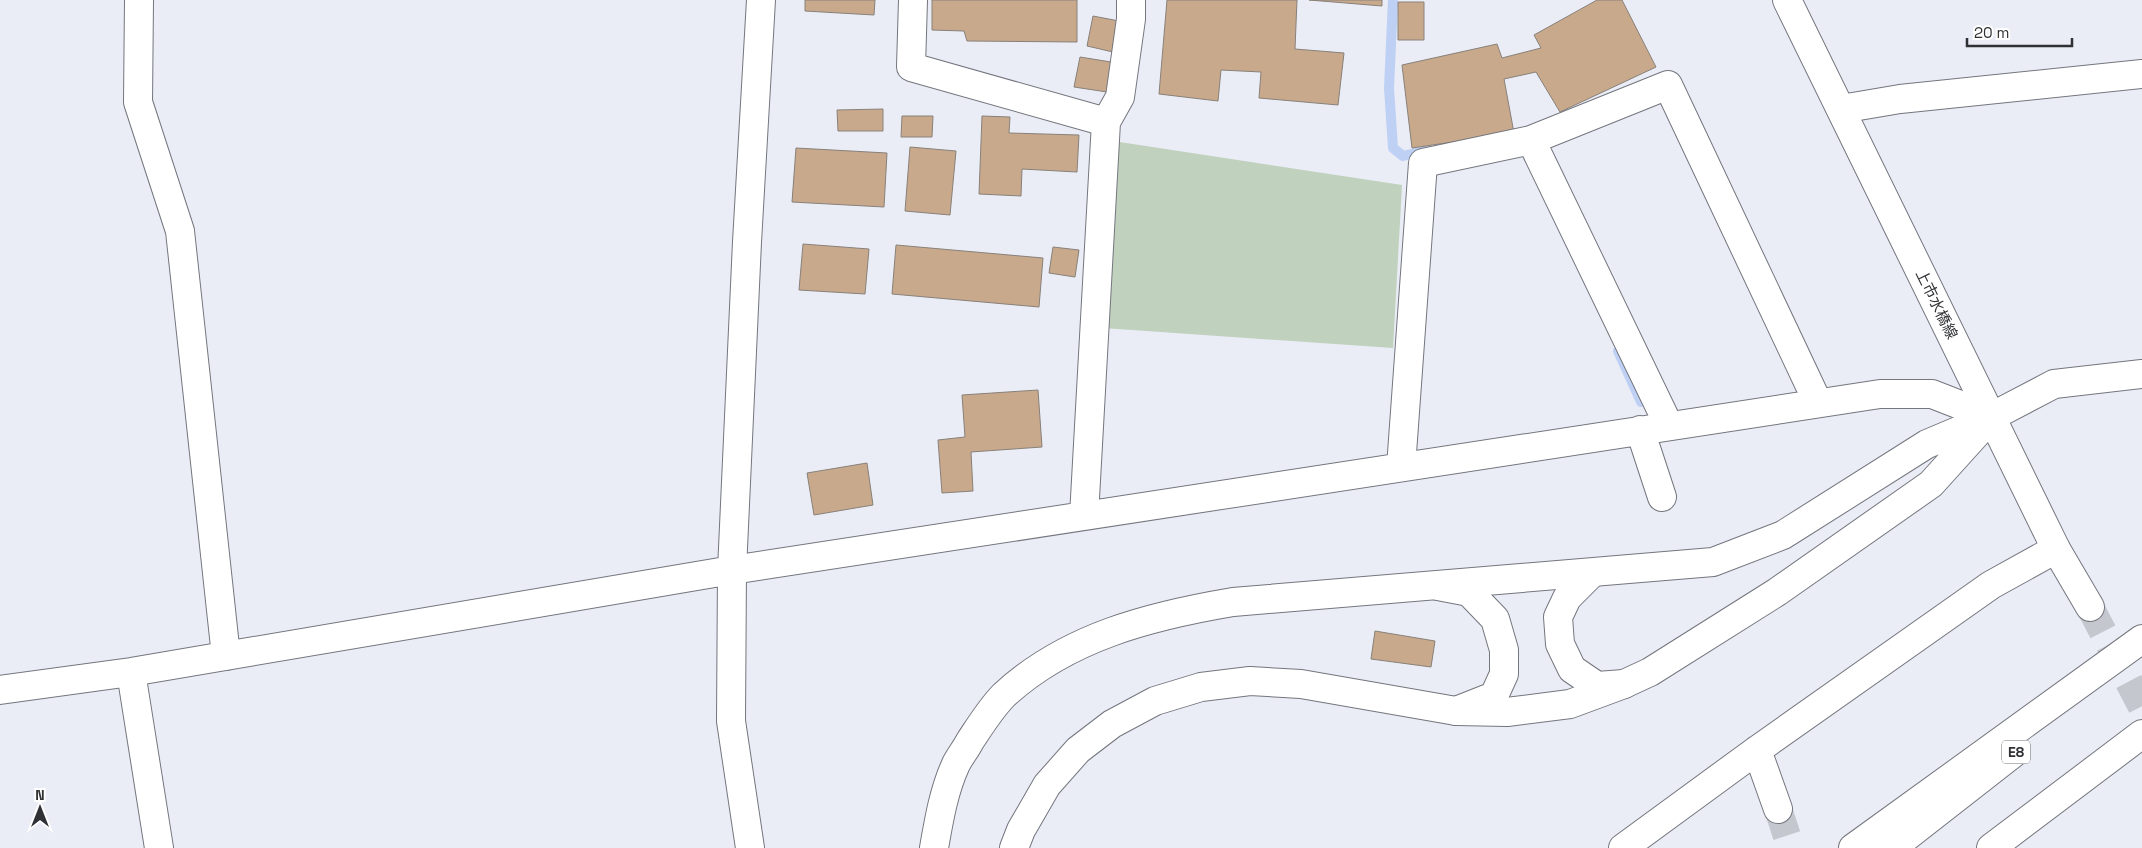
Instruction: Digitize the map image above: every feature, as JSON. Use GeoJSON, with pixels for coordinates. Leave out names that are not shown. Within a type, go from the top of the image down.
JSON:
{"type":"FeatureCollection","features":[{"type":"Feature","properties":{"kind":"main road"},"geometry":{"type":"LineString","coordinates":[[139,0],[138,102],[180,231],[226,656]]}},
{"type":"Feature","properties":{"kind":"main road"},"geometry":{"type":"LineString","coordinates":[[750,848],[731,721],[732,570],[747,242],[761,0]]}},
{"type":"Feature","properties":{"kind":"main road"},"geometry":{"type":"LineString","coordinates":[[913,0],[911,68],[1106,122]]}},
{"type":"Feature","properties":{"kind":"main road"},"geometry":{"type":"LineString","coordinates":[[1084,516],[1106,122],[1120,96],[1131,19],[1131,0]]}},
{"type":"Feature","properties":{"kind":"main road","name":"上市水橋線"},"geometry":{"type":"LineString","coordinates":[[1787,0],[2056,550],[2090,607]]}},
{"type":"Feature","properties":{"kind":"main road"},"geometry":{"type":"LineString","coordinates":[[1841,109],[1900,99],[2142,74]]}},
{"type":"Feature","properties":{"kind":"main road"},"geometry":{"type":"LineString","coordinates":[[1401,467],[1423,163],[1531,140],[1668,85],[1818,403]]}},
{"type":"Feature","properties":{"kind":"main road"},"geometry":{"type":"LineString","coordinates":[[1531,140],[1669,426]]}},
{"type":"Feature","properties":{"kind":"main road"},"geometry":{"type":"LineString","coordinates":[[934,848],[942,801],[956,763],[980,725],[1003,696],[1046,662],[1077,645],[1118,628],[1198,608],[1233,602],[1713,562],[1783,535],[1927,444],[1991,418],[2054,384],[2142,374]]}},
{"type":"Feature","properties":{"kind":"main road"},"geometry":{"type":"LineString","coordinates":[[0,690],[131,672],[732,570],[1880,394],[1932,394],[1991,418]]}},
{"type":"Feature","properties":{"kind":"main road"},"geometry":{"type":"LineString","coordinates":[[1014,848],[1021,830],[1047,785],[1078,750],[1112,724],[1155,701],[1201,687],[1250,681],[1300,684],[1456,711],[1508,712],[1570,704],[1624,684],[1650,672],[1777,592],[1931,484],[1991,418]]}},
{"type":"Feature","properties":{"kind":"main road"},"geometry":{"type":"LineString","coordinates":[[1640,430],[1662,497]]}},
{"type":"Feature","properties":{"kind":"main road"},"geometry":{"type":"LineString","coordinates":[[1623,848],[1757,750],[1991,585],[2056,550]]}},
{"type":"Feature","properties":{"kind":"main road"},"geometry":{"type":"LineString","coordinates":[[1592,573],[1567,598],[1558,618],[1560,644],[1572,669],[1597,686],[1624,684]]}},
{"type":"Feature","properties":{"kind":"main road"},"geometry":{"type":"LineString","coordinates":[[1438,586],[1469,592],[1495,619],[1504,650],[1504,674],[1494,696],[1456,711]]}},
{"type":"Feature","properties":{"kind":"main road"},"geometry":{"type":"LineString","coordinates":[[1853,848],[2142,638]]}},
{"type":"Feature","properties":{"kind":"main road","name":"E8"},"geometry":{"type":"LineString","coordinates":[[1892,848],[2142,657]]}},
{"type":"Feature","properties":{"kind":"main road"},"geometry":{"type":"LineString","coordinates":[[131,672],[159,848]]}},
{"type":"Feature","properties":{"kind":"main road"},"geometry":{"type":"LineString","coordinates":[[1997,843],[2142,734]]}},
{"type":"Feature","properties":{"kind":"main road"},"geometry":{"type":"LineString","coordinates":[[1757,750],[1778,809]]}},
{"type":"Feature","properties":{"kind":"green space"},"geometry":{"type":"Polygon","coordinates":[[[1113,141],[1402,185],[1393,348],[1103,328],[1113,141]]]}},
{"type":"Feature","properties":{"kind":"building"},"geometry":{"type":"Polygon","coordinates":[[[805,0],[875,0],[874,15],[805,11],[805,0]]]}},
{"type":"Feature","properties":{"kind":"building"},"geometry":{"type":"Polygon","coordinates":[[[932,0],[1077,0],[1077,42],[967,41],[964,31],[932,30],[932,0]]]}},
{"type":"Feature","properties":{"kind":"building"},"geometry":{"type":"Polygon","coordinates":[[[1167,0],[1297,0],[1295,49],[1344,53],[1338,105],[1259,98],[1261,72],[1221,70],[1218,101],[1159,94],[1167,0]]]}},
{"type":"Feature","properties":{"kind":"building"},"geometry":{"type":"Polygon","coordinates":[[[1309,0],[1382,0],[1382,6],[1309,0]]]}},
{"type":"Feature","properties":{"kind":"building"},"geometry":{"type":"Polygon","coordinates":[[[1597,0],[1622,0],[1656,67],[1560,112],[1536,72],[1504,79],[1514,133],[1412,148],[1402,65],[1497,44],[1502,58],[1541,48],[1534,35],[1597,0]]]}},
{"type":"Feature","properties":{"kind":"building"},"geometry":{"type":"Polygon","coordinates":[[[1398,2],[1424,2],[1424,40],[1398,40],[1398,2]]]}},
{"type":"Feature","properties":{"kind":"building"},"geometry":{"type":"Polygon","coordinates":[[[1093,16],[1119,21],[1113,52],[1087,46],[1093,16]]]}},
{"type":"Feature","properties":{"kind":"building"},"geometry":{"type":"Polygon","coordinates":[[[1080,57],[1111,62],[1107,92],[1074,87],[1080,57]]]}},
{"type":"Feature","properties":{"kind":"building"},"geometry":{"type":"Polygon","coordinates":[[[883,109],[883,131],[838,131],[837,110],[883,109]]]}},
{"type":"Feature","properties":{"kind":"building"},"geometry":{"type":"Polygon","coordinates":[[[902,116],[933,116],[932,137],[901,137],[902,116]]]}},
{"type":"Feature","properties":{"kind":"building"},"geometry":{"type":"Polygon","coordinates":[[[982,116],[1010,117],[1009,133],[1079,135],[1077,172],[1022,169],[1021,196],[979,194],[982,116]]]}},
{"type":"Feature","properties":{"kind":"building"},"geometry":{"type":"Polygon","coordinates":[[[910,147],[956,151],[950,215],[905,211],[910,147]]]}},
{"type":"Feature","properties":{"kind":"building"},"geometry":{"type":"Polygon","coordinates":[[[796,148],[887,153],[884,207],[792,202],[796,148]]]}},
{"type":"Feature","properties":{"kind":"building"},"geometry":{"type":"Polygon","coordinates":[[[803,244],[869,249],[865,294],[799,290],[803,244]]]}},
{"type":"Feature","properties":{"kind":"building"},"geometry":{"type":"Polygon","coordinates":[[[896,245],[1043,258],[1039,307],[892,294],[896,245]]]}},
{"type":"Feature","properties":{"kind":"building"},"geometry":{"type":"Polygon","coordinates":[[[1053,247],[1079,250],[1075,277],[1049,273],[1053,247]]]}},
{"type":"Feature","properties":{"kind":"building"},"geometry":{"type":"Polygon","coordinates":[[[1038,390],[1042,447],[971,452],[973,491],[942,493],[938,440],[965,437],[962,395],[1038,390]]]}},
{"type":"Feature","properties":{"kind":"building"},"geometry":{"type":"Polygon","coordinates":[[[867,463],[873,505],[814,515],[807,473],[867,463]]]}},
{"type":"Feature","properties":{"kind":"building"},"geometry":{"type":"Polygon","coordinates":[[[1375,631],[1435,641],[1431,667],[1371,659],[1375,631]]]}},
{"type":"Feature","properties":{"kind":"waterway"},"geometry":{"type":"LineString","coordinates":[[1393,0],[1389,88],[1393,148],[1403,156],[1427,150]]}},
{"type":"Feature","properties":{"kind":"waterway"},"geometry":{"type":"LineString","coordinates":[[1618,351],[1641,402]]}},
{"type":"Feature","properties":{"kind":"tunnel"},"geometry":{"type":"LineString","coordinates":[[2090,607],[2142,707]]}},
{"type":"Feature","properties":{"kind":"tunnel"},"geometry":{"type":"LineString","coordinates":[[1778,809],[1791,848]]}}]}
